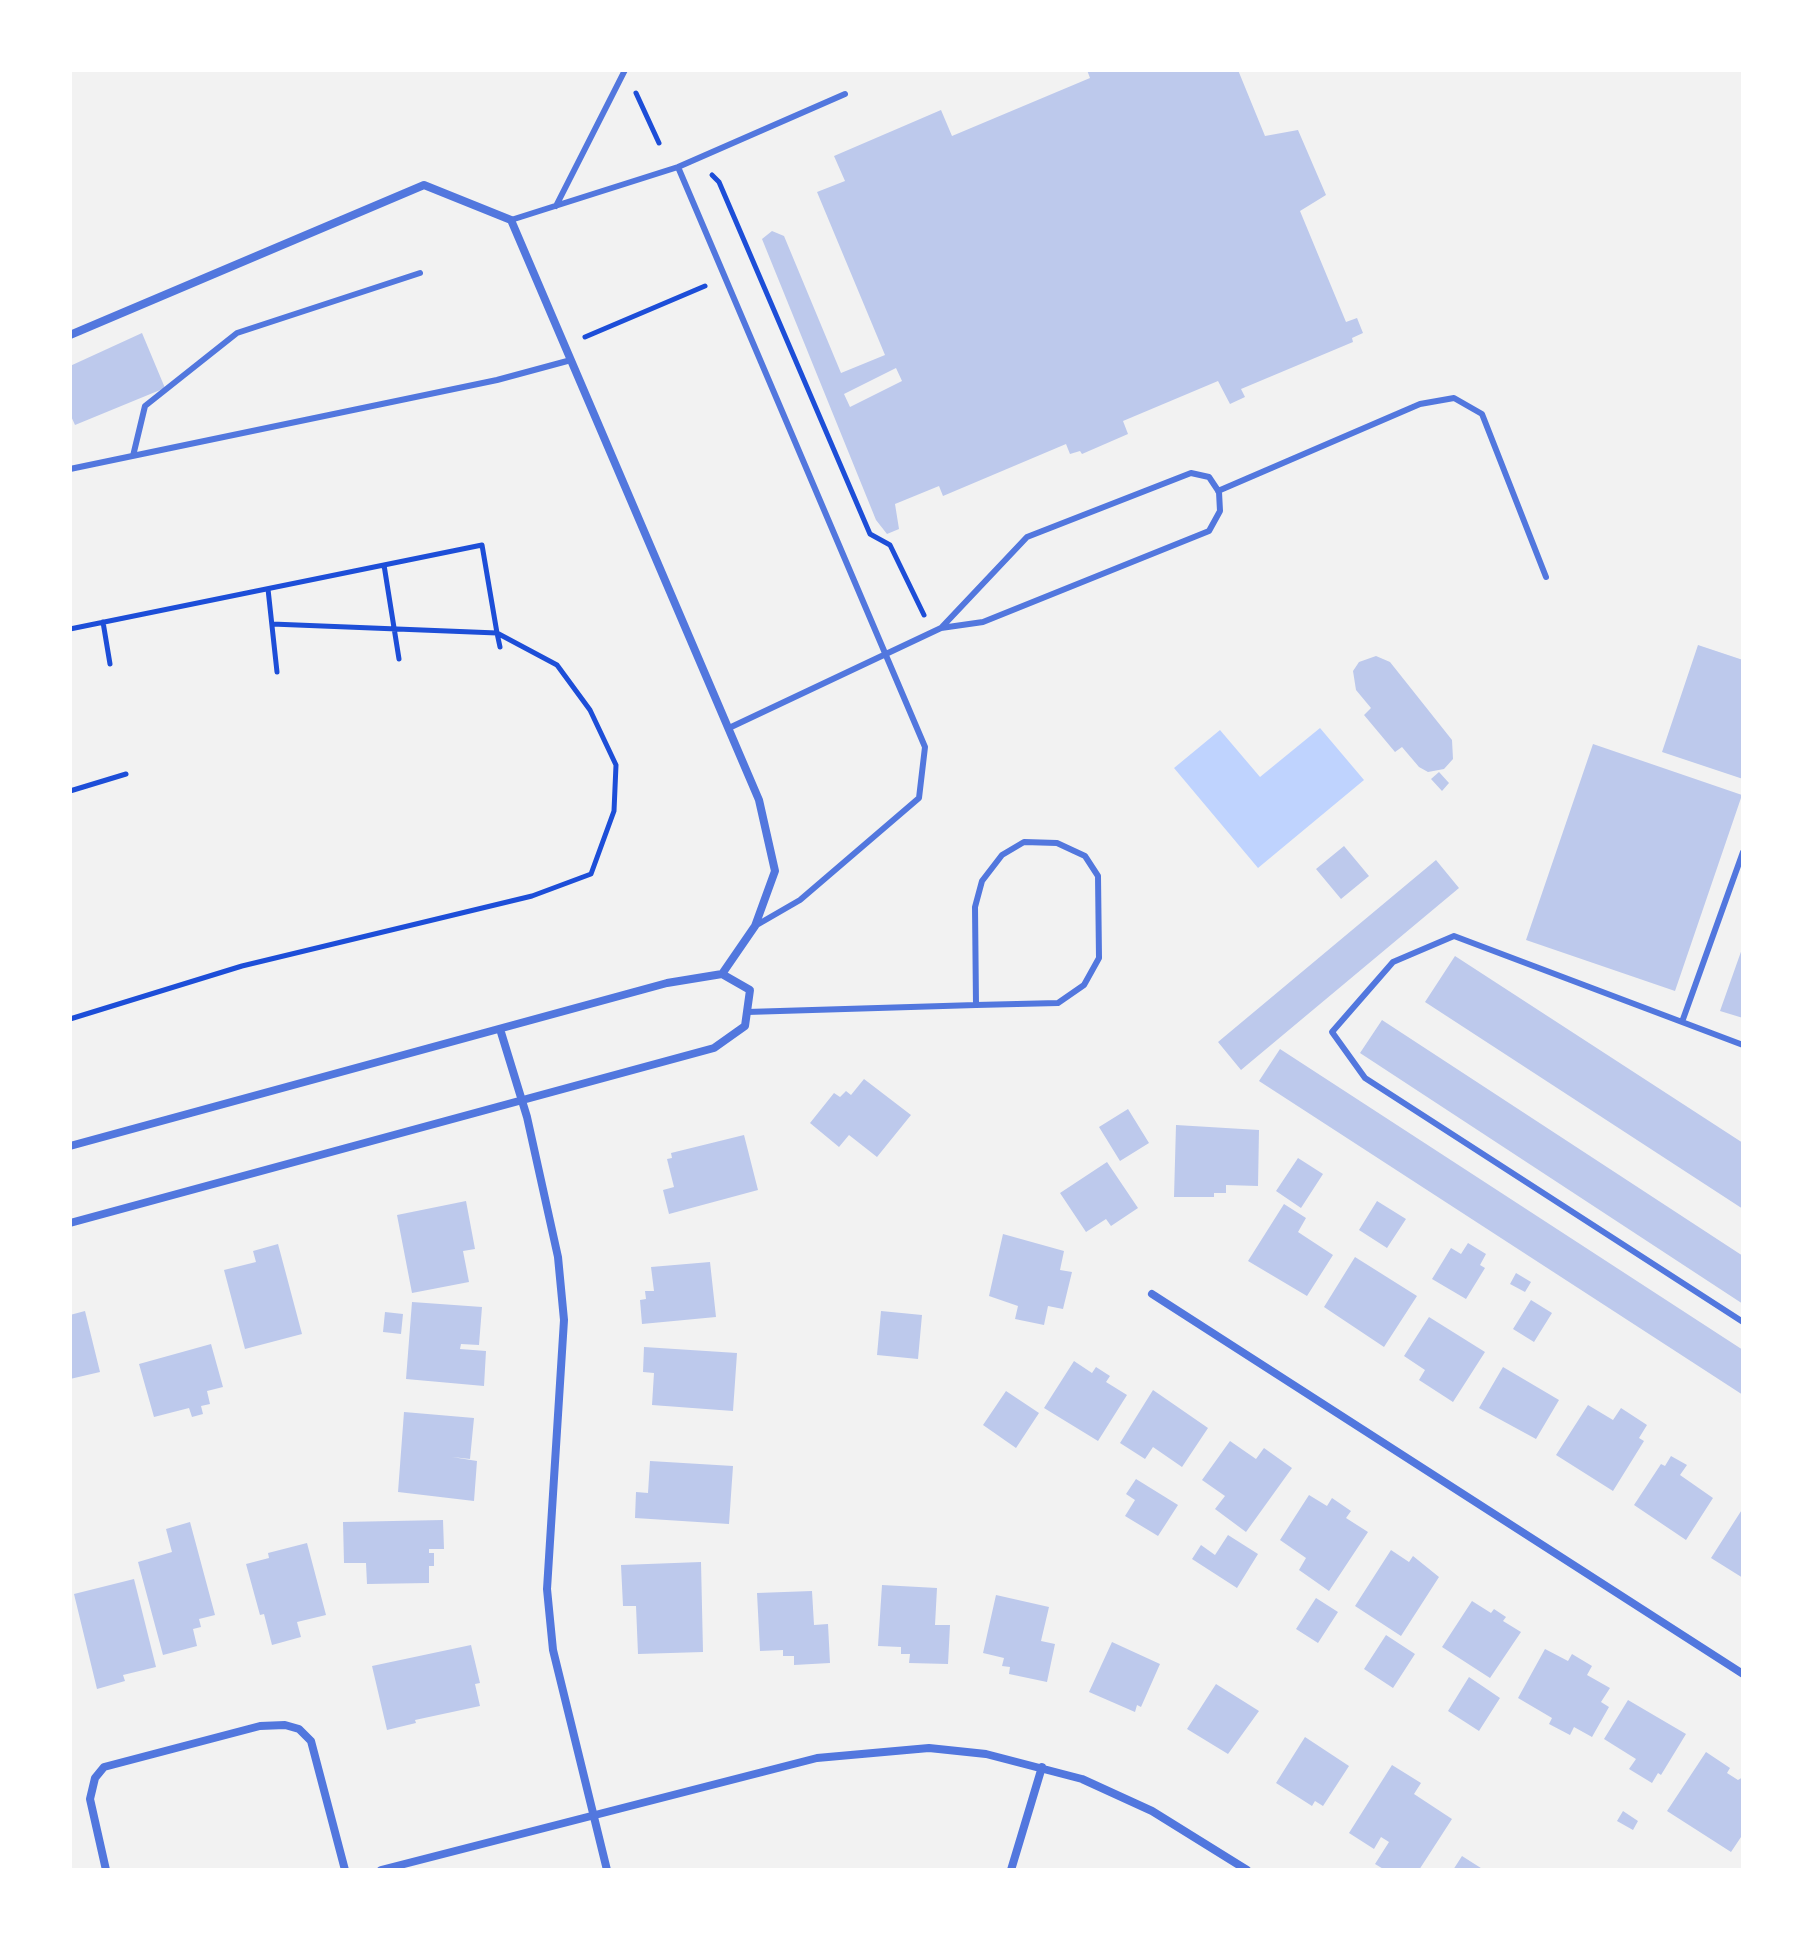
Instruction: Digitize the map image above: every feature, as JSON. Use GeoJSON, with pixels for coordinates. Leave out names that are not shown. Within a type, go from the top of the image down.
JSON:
{"type":"FeatureCollection","features":[{"type":"Feature","properties":{"kind":"street"},"geometry":{"type":"LineString","coordinates":[[70,335],[424,185],[511,220],[759,800],[775,871],[755,926],[722,974]]}},
{"type":"Feature","properties":{"kind":"street"},"geometry":{"type":"LineString","coordinates":[[70,1146],[667,983],[722,974],[750,990],[745,1026],[714,1048],[70,1223]]}},
{"type":"Feature","properties":{"kind":"street"},"geometry":{"type":"LineString","coordinates":[[500,1029],[521,1099],[558,1257],[564,1320],[548,1537],[553,1650],[607,1870]]}},
{"type":"Feature","properties":{"kind":"street"},"geometry":{"type":"LineString","coordinates":[[1152,1294],[1743,1674]]}},
{"type":"Feature","properties":{"kind":"street"},"geometry":{"type":"LineString","coordinates":[[106,1870],[90,1799],[95,1778],[104,1767],[260,1726],[285,1725],[299,1729],[311,1741],[345,1870]]}},
{"type":"Feature","properties":{"kind":"street"},"geometry":{"type":"LineString","coordinates":[[381,1870],[817,1758],[877,1750],[929,1748],[986,1754],[1082,1779],[1152,1811],[1247,1870]]}},
{"type":"Feature","properties":{"kind":"street"},"geometry":{"type":"LineString","coordinates":[[1011,1870],[1042,1767]]}},
{"type":"Feature","properties":{"kind":"lane"},"geometry":{"type":"LineString","coordinates":[[556,206],[625,70]]}},
{"type":"Feature","properties":{"kind":"lane"},"geometry":{"type":"LineString","coordinates":[[511,220],[678,167],[845,94]]}},
{"type":"Feature","properties":{"kind":"lane"},"geometry":{"type":"LineString","coordinates":[[678,167],[925,747],[919,798],[800,900],[755,926]]}},
{"type":"Feature","properties":{"kind":"lane"},"geometry":{"type":"LineString","coordinates":[[133,456],[145,406],[237,333],[420,273]]}},
{"type":"Feature","properties":{"kind":"lane"},"geometry":{"type":"LineString","coordinates":[[70,469],[497,380],[571,360]]}},
{"type":"Feature","properties":{"kind":"lane"},"geometry":{"type":"LineString","coordinates":[[1218,491],[1420,404],[1454,398],[1482,414],[1546,577]]}},
{"type":"Feature","properties":{"kind":"lane"},"geometry":{"type":"LineString","coordinates":[[729,728],[884,652],[941,628],[983,622],[1209,531],[1220,511],[1218,491],[1209,477],[1191,473],[1027,537],[941,628]]}},
{"type":"Feature","properties":{"kind":"lane"},"geometry":{"type":"LineString","coordinates":[[747,1012],[1058,1003],[1084,985],[1099,958],[1098,876],[1085,856],[1057,843],[1024,842],[1002,855],[982,881],[975,907],[976,1005]]}},
{"type":"Feature","properties":{"kind":"lane"},"geometry":{"type":"LineString","coordinates":[[1682,1022],[1743,852]]}},
{"type":"Feature","properties":{"kind":"lane"},"geometry":{"type":"LineString","coordinates":[[1743,1045],[1454,936],[1393,962],[1332,1032],[1365,1078],[1743,1322]]}},
{"type":"Feature","properties":{"kind":"path"},"geometry":{"type":"LineString","coordinates":[[635,91],[659,143]]}},
{"type":"Feature","properties":{"kind":"path"},"geometry":{"type":"LineString","coordinates":[[712,174],[719,182],[870,534],[890,545],[924,616]]}},
{"type":"Feature","properties":{"kind":"path"},"geometry":{"type":"LineString","coordinates":[[577,340],[711,283]]}},
{"type":"Feature","properties":{"kind":"path"},"geometry":{"type":"LineString","coordinates":[[70,629],[482,545],[500,647]]}},
{"type":"Feature","properties":{"kind":"path"},"geometry":{"type":"LineString","coordinates":[[384,565],[399,659]]}},
{"type":"Feature","properties":{"kind":"path"},"geometry":{"type":"LineString","coordinates":[[268,589],[277,672]]}},
{"type":"Feature","properties":{"kind":"path"},"geometry":{"type":"LineString","coordinates":[[103,622],[110,664]]}},
{"type":"Feature","properties":{"kind":"path"},"geometry":{"type":"LineString","coordinates":[[70,1019],[242,966],[532,896],[591,874],[614,811],[616,765],[590,710],[557,665],[497,633],[272,624]]}},
{"type":"Feature","properties":{"kind":"path"},"geometry":{"type":"LineString","coordinates":[[70,791],[126,774]]}},
{"type":"Feature","properties":{"kind":"water"},"geometry":{"type":"Polygon","coordinates":[[[1320,728],[1364,780],[1258,868],[1174,768],[1220,730],[1260,777],[1320,728]]]}},
{"type":"Feature","properties":{"kind":"building"},"geometry":{"type":"Polygon","coordinates":[[[1087,70],[1238,70],[1265,136],[1298,130],[1326,195],[1300,211],[1346,322],[1357,318],[1363,333],[1352,338],[1353,342],[1241,389],[1245,397],[1230,404],[1218,381],[1123,421],[1128,434],[1082,454],[1080,451],[1070,454],[1066,444],[943,496],[939,486],[895,504],[899,529],[887,534],[876,520],[762,239],[772,231],[784,236],[841,373],[885,355],[817,192],[845,181],[834,156],[941,110],[952,136],[1090,78],[1087,70]],[[896,368],[844,394],[850,407],[902,381],[896,368]]]}},
{"type":"Feature","properties":{"kind":"building"},"geometry":{"type":"Polygon","coordinates":[[[142,333],[165,388],[75,425],[70,414],[70,366],[142,333]]]}},
{"type":"Feature","properties":{"kind":"building"},"geometry":{"type":"Polygon","coordinates":[[[1698,645],[1743,660],[1743,779],[1662,752],[1698,645]]]}},
{"type":"Feature","properties":{"kind":"building"},"geometry":{"type":"Polygon","coordinates":[[[1376,656],[1390,662],[1452,740],[1453,759],[1444,769],[1428,772],[1419,767],[1402,747],[1395,752],[1364,715],[1371,708],[1356,690],[1353,671],[1359,662],[1376,656]]]}},
{"type":"Feature","properties":{"kind":"building"},"geometry":{"type":"Polygon","coordinates":[[[1593,744],[1742,795],[1675,991],[1526,940],[1593,744]]]}},
{"type":"Feature","properties":{"kind":"building"},"geometry":{"type":"Polygon","coordinates":[[[1439,772],[1449,783],[1442,791],[1431,779],[1439,772]]]}},
{"type":"Feature","properties":{"kind":"building"},"geometry":{"type":"Polygon","coordinates":[[[1344,846],[1369,876],[1341,899],[1316,869],[1344,846]]]}},
{"type":"Feature","properties":{"kind":"building"},"geometry":{"type":"Polygon","coordinates":[[[1436,860],[1459,888],[1241,1070],[1218,1042],[1436,860]]]}},
{"type":"Feature","properties":{"kind":"building"},"geometry":{"type":"Polygon","coordinates":[[[1743,946],[1743,1018],[1720,1011],[1743,946]]]}},
{"type":"Feature","properties":{"kind":"building"},"geometry":{"type":"Polygon","coordinates":[[[1455,956],[1743,1143],[1743,1209],[1425,1002],[1455,956]]]}},
{"type":"Feature","properties":{"kind":"building"},"geometry":{"type":"Polygon","coordinates":[[[1382,1020],[1743,1256],[1743,1304],[1360,1053],[1382,1020]]]}},
{"type":"Feature","properties":{"kind":"building"},"geometry":{"type":"Polygon","coordinates":[[[1280,1049],[1743,1350],[1743,1395],[1259,1081],[1280,1049]]]}},
{"type":"Feature","properties":{"kind":"building"},"geometry":{"type":"Polygon","coordinates":[[[864,1079],[911,1115],[877,1157],[849,1135],[839,1147],[810,1123],[834,1093],[840,1097],[846,1091],[851,1095],[864,1079]]]}},
{"type":"Feature","properties":{"kind":"building"},"geometry":{"type":"Polygon","coordinates":[[[1128,1109],[1149,1143],[1120,1161],[1099,1127],[1128,1109]]]}},
{"type":"Feature","properties":{"kind":"building"},"geometry":{"type":"Polygon","coordinates":[[[1176,1125],[1259,1130],[1258,1186],[1226,1185],[1226,1193],[1214,1193],[1214,1197],[1174,1197],[1176,1125]]]}},
{"type":"Feature","properties":{"kind":"building"},"geometry":{"type":"Polygon","coordinates":[[[744,1135],[758,1190],[669,1214],[663,1190],[674,1187],[667,1159],[672,1158],[671,1153],[744,1135]]]}},
{"type":"Feature","properties":{"kind":"building"},"geometry":{"type":"Polygon","coordinates":[[[1298,1158],[1323,1174],[1301,1208],[1276,1191],[1298,1158]]]}},
{"type":"Feature","properties":{"kind":"building"},"geometry":{"type":"Polygon","coordinates":[[[1107,1162],[1138,1208],[1111,1226],[1106,1219],[1086,1232],[1060,1193],[1107,1162]]]}},
{"type":"Feature","properties":{"kind":"building"},"geometry":{"type":"Polygon","coordinates":[[[466,1201],[475,1249],[463,1251],[469,1282],[412,1293],[397,1215],[466,1201]]]}},
{"type":"Feature","properties":{"kind":"building"},"geometry":{"type":"Polygon","coordinates":[[[1377,1201],[1406,1219],[1387,1248],[1359,1230],[1377,1201]]]}},
{"type":"Feature","properties":{"kind":"building"},"geometry":{"type":"Polygon","coordinates":[[[1284,1204],[1306,1218],[1298,1232],[1333,1255],[1307,1296],[1248,1261],[1284,1204]]]}},
{"type":"Feature","properties":{"kind":"building"},"geometry":{"type":"Polygon","coordinates":[[[1003,1234],[1064,1251],[1060,1270],[1072,1272],[1063,1309],[1048,1306],[1044,1325],[1015,1319],[1018,1306],[989,1296],[1003,1234]]]}},
{"type":"Feature","properties":{"kind":"building"},"geometry":{"type":"Polygon","coordinates":[[[1468,1243],[1486,1254],[1480,1265],[1485,1268],[1466,1299],[1432,1279],[1451,1248],[1461,1254],[1468,1243]]]}},
{"type":"Feature","properties":{"kind":"building"},"geometry":{"type":"Polygon","coordinates":[[[278,1244],[302,1334],[245,1349],[224,1270],[256,1262],[253,1251],[278,1244]]]}},
{"type":"Feature","properties":{"kind":"building"},"geometry":{"type":"Polygon","coordinates":[[[1355,1257],[1417,1296],[1384,1347],[1324,1307],[1355,1257]]]}},
{"type":"Feature","properties":{"kind":"building"},"geometry":{"type":"Polygon","coordinates":[[[710,1262],[716,1317],[642,1324],[640,1300],[646,1299],[645,1291],[654,1291],[651,1267],[710,1262]]]}},
{"type":"Feature","properties":{"kind":"building"},"geometry":{"type":"Polygon","coordinates":[[[1516,1273],[1531,1282],[1525,1292],[1510,1284],[1516,1273]]]}},
{"type":"Feature","properties":{"kind":"building"},"geometry":{"type":"Polygon","coordinates":[[[1531,1300],[1552,1313],[1534,1342],[1513,1329],[1531,1300]]]}},
{"type":"Feature","properties":{"kind":"building"},"geometry":{"type":"Polygon","coordinates":[[[412,1302],[482,1307],[479,1345],[461,1344],[460,1349],[486,1351],[484,1386],[406,1379],[412,1302]]]}},
{"type":"Feature","properties":{"kind":"building"},"geometry":{"type":"Polygon","coordinates":[[[85,1311],[100,1372],[70,1379],[70,1315],[85,1311]]]}},
{"type":"Feature","properties":{"kind":"building"},"geometry":{"type":"Polygon","coordinates":[[[881,1311],[922,1315],[918,1359],[877,1355],[881,1311]]]}},
{"type":"Feature","properties":{"kind":"building"},"geometry":{"type":"Polygon","coordinates":[[[385,1312],[403,1314],[401,1334],[383,1332],[385,1312]]]}},
{"type":"Feature","properties":{"kind":"building"},"geometry":{"type":"Polygon","coordinates":[[[1429,1317],[1485,1352],[1453,1402],[1419,1380],[1425,1370],[1404,1356],[1429,1317]]]}},
{"type":"Feature","properties":{"kind":"building"},"geometry":{"type":"Polygon","coordinates":[[[211,1344],[223,1387],[207,1391],[210,1404],[201,1406],[203,1414],[192,1417],[189,1408],[154,1417],[139,1364],[211,1344]]]}},
{"type":"Feature","properties":{"kind":"building"},"geometry":{"type":"Polygon","coordinates":[[[644,1347],[737,1353],[733,1411],[652,1405],[654,1373],[643,1372],[644,1347]]]}},
{"type":"Feature","properties":{"kind":"building"},"geometry":{"type":"Polygon","coordinates":[[[1074,1361],[1092,1373],[1096,1367],[1110,1376],[1106,1382],[1127,1395],[1098,1441],[1044,1408],[1074,1361]]]}},
{"type":"Feature","properties":{"kind":"building"},"geometry":{"type":"Polygon","coordinates":[[[1503,1367],[1559,1400],[1536,1439],[1479,1408],[1503,1367]]]}},
{"type":"Feature","properties":{"kind":"building"},"geometry":{"type":"Polygon","coordinates":[[[1153,1390],[1208,1428],[1182,1467],[1153,1447],[1145,1459],[1120,1443],[1153,1390]]]}},
{"type":"Feature","properties":{"kind":"building"},"geometry":{"type":"Polygon","coordinates":[[[1006,1391],[1039,1413],[1016,1448],[983,1425],[1006,1391]]]}},
{"type":"Feature","properties":{"kind":"building"},"geometry":{"type":"Polygon","coordinates":[[[1588,1405],[1613,1420],[1621,1408],[1647,1425],[1639,1438],[1644,1441],[1613,1491],[1556,1455],[1588,1405]]]}},
{"type":"Feature","properties":{"kind":"building"},"geometry":{"type":"Polygon","coordinates":[[[404,1412],[474,1418],[470,1459],[452,1457],[477,1461],[474,1501],[398,1492],[404,1412]]]}},
{"type":"Feature","properties":{"kind":"building"},"geometry":{"type":"Polygon","coordinates":[[[1230,1441],[1256,1459],[1264,1448],[1292,1468],[1246,1532],[1215,1509],[1225,1496],[1202,1480],[1230,1441]]]}},
{"type":"Feature","properties":{"kind":"building"},"geometry":{"type":"Polygon","coordinates":[[[1671,1456],[1687,1465],[1680,1475],[1713,1498],[1686,1540],[1634,1505],[1661,1464],[1665,1466],[1671,1456]]]}},
{"type":"Feature","properties":{"kind":"building"},"geometry":{"type":"Polygon","coordinates":[[[650,1461],[733,1466],[729,1524],[635,1518],[636,1492],[648,1493],[650,1461]]]}},
{"type":"Feature","properties":{"kind":"building"},"geometry":{"type":"Polygon","coordinates":[[[1136,1479],[1178,1505],[1158,1536],[1125,1516],[1135,1500],[1126,1494],[1136,1479]]]}},
{"type":"Feature","properties":{"kind":"building"},"geometry":{"type":"Polygon","coordinates":[[[1309,1495],[1327,1506],[1332,1498],[1351,1511],[1346,1518],[1368,1532],[1329,1591],[1299,1570],[1306,1558],[1280,1540],[1309,1495]]]}},
{"type":"Feature","properties":{"kind":"building"},"geometry":{"type":"Polygon","coordinates":[[[1743,1508],[1743,1578],[1711,1558],[1743,1508]]]}},
{"type":"Feature","properties":{"kind":"building"},"geometry":{"type":"Polygon","coordinates":[[[443,1520],[444,1549],[429,1549],[429,1553],[434,1553],[434,1566],[429,1566],[429,1583],[367,1584],[366,1563],[344,1563],[343,1522],[443,1520]]]}},
{"type":"Feature","properties":{"kind":"building"},"geometry":{"type":"Polygon","coordinates":[[[190,1522],[215,1615],[199,1619],[201,1627],[193,1629],[197,1646],[163,1655],[138,1562],[172,1552],[166,1529],[190,1522]]]}},
{"type":"Feature","properties":{"kind":"building"},"geometry":{"type":"Polygon","coordinates":[[[1228,1535],[1258,1554],[1237,1588],[1192,1559],[1201,1545],[1215,1555],[1228,1535]]]}},
{"type":"Feature","properties":{"kind":"building"},"geometry":{"type":"Polygon","coordinates":[[[307,1543],[326,1615],[297,1622],[301,1637],[272,1645],[246,1564],[269,1558],[268,1553],[307,1543]]]}},
{"type":"Feature","properties":{"kind":"building"},"geometry":{"type":"Polygon","coordinates":[[[1391,1550],[1409,1562],[1413,1556],[1439,1577],[1401,1636],[1355,1606],[1391,1550]]]}},
{"type":"Feature","properties":{"kind":"building"},"geometry":{"type":"Polygon","coordinates":[[[701,1562],[703,1652],[638,1654],[636,1606],[623,1606],[621,1565],[701,1562]]]}},
{"type":"Feature","properties":{"kind":"building"},"geometry":{"type":"Polygon","coordinates":[[[134,1579],[156,1667],[123,1675],[125,1681],[97,1689],[74,1594],[134,1579]]]}},
{"type":"Feature","properties":{"kind":"building"},"geometry":{"type":"Polygon","coordinates":[[[882,1585],[937,1588],[935,1625],[950,1625],[948,1664],[909,1663],[910,1654],[901,1654],[901,1647],[878,1646],[882,1585]]]}},
{"type":"Feature","properties":{"kind":"building"},"geometry":{"type":"Polygon","coordinates":[[[812,1591],[814,1625],[828,1624],[830,1663],[794,1665],[794,1656],[783,1656],[783,1650],[760,1651],[757,1593],[812,1591]]]}},
{"type":"Feature","properties":{"kind":"building"},"geometry":{"type":"Polygon","coordinates":[[[996,1595],[1049,1607],[1041,1641],[1055,1644],[1047,1682],[1009,1674],[1010,1667],[1002,1666],[1004,1658],[983,1653],[996,1595]]]}},
{"type":"Feature","properties":{"kind":"building"},"geometry":{"type":"Polygon","coordinates":[[[1316,1598],[1338,1612],[1318,1643],[1296,1629],[1316,1598]]]}},
{"type":"Feature","properties":{"kind":"building"},"geometry":{"type":"Polygon","coordinates":[[[1472,1601],[1491,1613],[1494,1609],[1506,1617],[1503,1621],[1521,1632],[1490,1678],[1442,1647],[1472,1601]]]}},
{"type":"Feature","properties":{"kind":"building"},"geometry":{"type":"Polygon","coordinates":[[[1386,1635],[1415,1654],[1393,1688],[1364,1669],[1386,1635]]]}},
{"type":"Feature","properties":{"kind":"building"},"geometry":{"type":"Polygon","coordinates":[[[1112,1642],[1160,1664],[1141,1707],[1137,1705],[1135,1712],[1089,1692],[1112,1642]]]}},
{"type":"Feature","properties":{"kind":"building"},"geometry":{"type":"Polygon","coordinates":[[[471,1645],[480,1683],[475,1684],[480,1706],[415,1720],[416,1723],[387,1730],[372,1666],[471,1645]]]}},
{"type":"Feature","properties":{"kind":"building"},"geometry":{"type":"Polygon","coordinates":[[[1545,1649],[1568,1661],[1572,1654],[1592,1666],[1587,1675],[1610,1688],[1601,1702],[1609,1707],[1592,1737],[1574,1727],[1570,1735],[1549,1724],[1552,1718],[1518,1698],[1545,1649]]]}},
{"type":"Feature","properties":{"kind":"building"},"geometry":{"type":"Polygon","coordinates":[[[1469,1677],[1500,1698],[1479,1731],[1448,1711],[1469,1677]]]}},
{"type":"Feature","properties":{"kind":"building"},"geometry":{"type":"Polygon","coordinates":[[[1216,1684],[1259,1711],[1228,1754],[1187,1729],[1216,1684]]]}},
{"type":"Feature","properties":{"kind":"building"},"geometry":{"type":"Polygon","coordinates":[[[1628,1700],[1686,1734],[1661,1775],[1658,1773],[1652,1783],[1629,1769],[1636,1759],[1604,1739],[1628,1700]]]}},
{"type":"Feature","properties":{"kind":"building"},"geometry":{"type":"Polygon","coordinates":[[[1305,1737],[1349,1766],[1323,1806],[1315,1801],[1312,1806],[1276,1783],[1305,1737]]]}},
{"type":"Feature","properties":{"kind":"building"},"geometry":{"type":"Polygon","coordinates":[[[1706,1752],[1730,1768],[1727,1773],[1738,1780],[1743,1777],[1743,1834],[1731,1852],[1667,1811],[1706,1752]]]}},
{"type":"Feature","properties":{"kind":"building"},"geometry":{"type":"Polygon","coordinates":[[[1392,1765],[1421,1783],[1414,1794],[1452,1819],[1419,1870],[1385,1870],[1375,1864],[1389,1842],[1381,1837],[1374,1849],[1349,1833],[1392,1765]]]}},
{"type":"Feature","properties":{"kind":"building"},"geometry":{"type":"Polygon","coordinates":[[[1623,1811],[1638,1821],[1633,1830],[1617,1821],[1623,1811]]]}},
{"type":"Feature","properties":{"kind":"building"},"geometry":{"type":"Polygon","coordinates":[[[1462,1856],[1484,1870],[1453,1870],[1462,1856]]]}}]}
